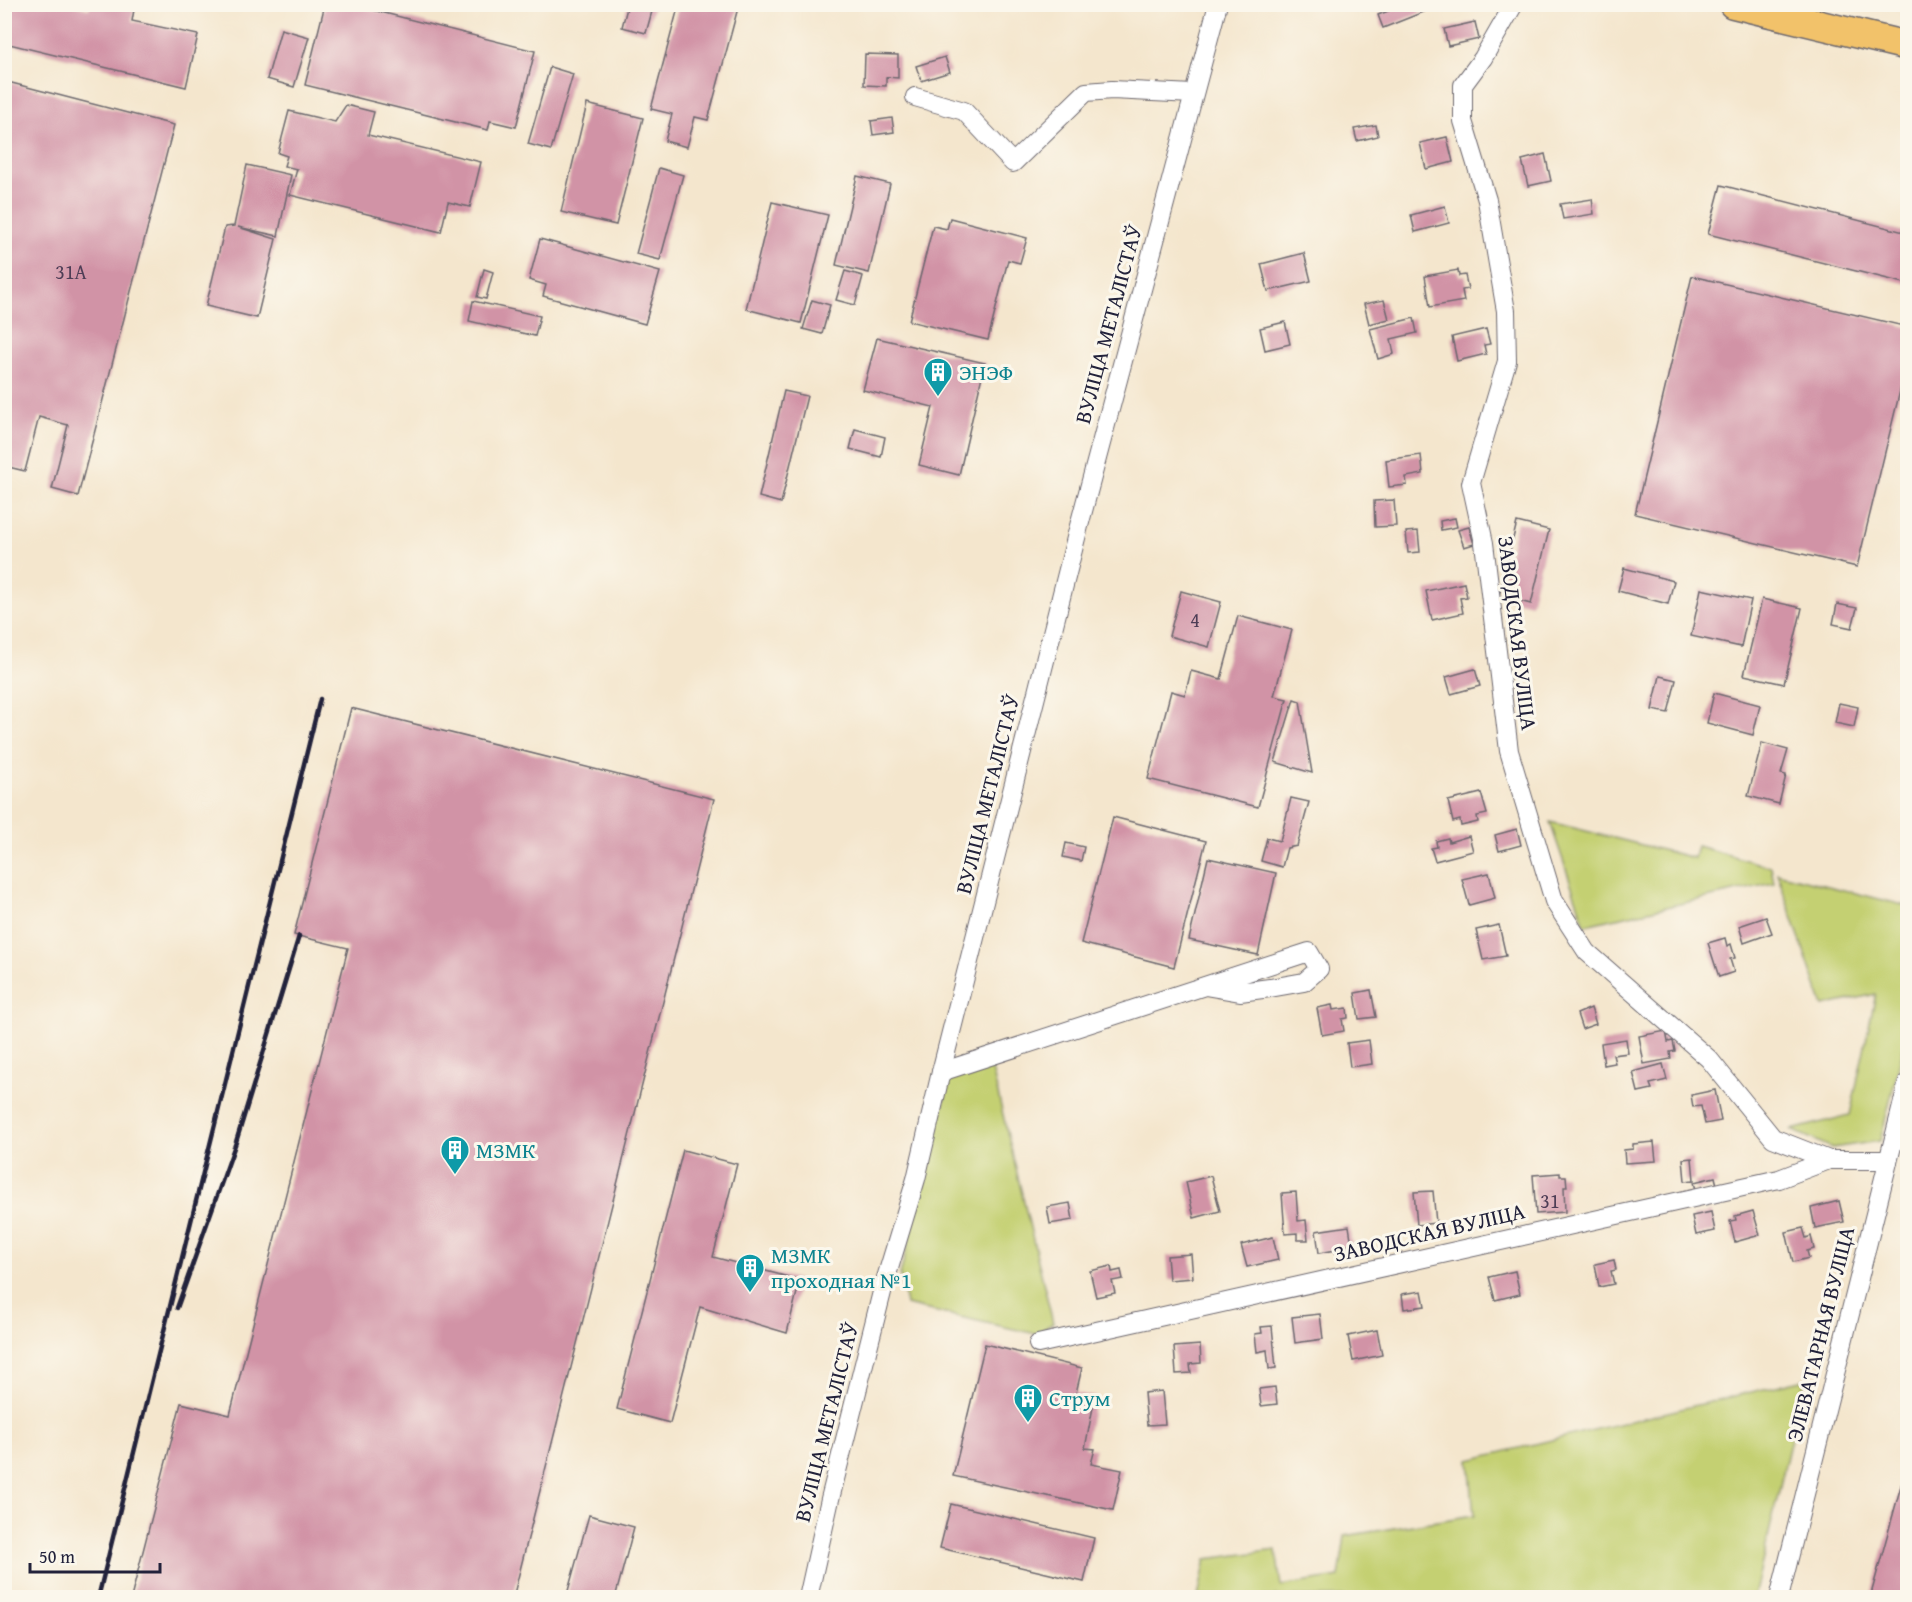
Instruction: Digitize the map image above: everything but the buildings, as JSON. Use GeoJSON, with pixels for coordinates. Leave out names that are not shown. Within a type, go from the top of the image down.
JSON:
{"type":"FeatureCollection","features":[{"type":"Feature","properties":{"kind":"main road"},"geometry":{"type":"LineString","coordinates":[[1733,4],[1908,46]]}},
{"type":"Feature","properties":{"kind":"street","name":"ВУЛІЦА МЕТАЛІСТАЎ"},"geometry":{"type":"LineString","coordinates":[[808,1598],[883,1288],[916,1179],[1079,526],[1218,4]]}},
{"type":"Feature","properties":{"kind":"street","name":"ЗАВОДСКАЯ ВУЛІЦА"},"geometry":{"type":"LineString","coordinates":[[1514,4],[1463,85],[1462,121],[1487,200],[1506,311],[1507,362],[1471,483],[1484,543],[1509,751],[1554,901],[1587,952],[1709,1059],[1773,1138],[1829,1160]]}},
{"type":"Feature","properties":{"kind":"street"},"geometry":{"type":"LineString","coordinates":[[915,96],[964,111],[1013,163],[1086,92],[1112,90],[1193,94]]}},
{"type":"Feature","properties":{"kind":"street"},"geometry":{"type":"LineString","coordinates":[[941,1072],[1310,951],[1319,969],[1304,982],[1270,988],[1240,992],[1205,986]]}},
{"type":"Feature","properties":{"kind":"street","name":"ЭЛЕВАТАРНАЯ ВУЛІЦА"},"geometry":{"type":"LineString","coordinates":[[1779,1598],[1908,1082]]}},
{"type":"Feature","properties":{"kind":"street","name":"ЗАВОДСКАЯ ВУЛІЦА"},"geometry":{"type":"LineString","coordinates":[[1038,1344],[1779,1179],[1829,1160],[1888,1160]]}},
{"type":"Feature","properties":{"kind":"green space"},"geometry":{"type":"Polygon","coordinates":[[[1550,822],[1694,858],[1697,846],[1771,867],[1774,883],[1585,925],[1550,822]]]}},
{"type":"Feature","properties":{"kind":"green space"},"geometry":{"type":"Polygon","coordinates":[[[1777,873],[1907,906],[1907,1034],[1880,1141],[1832,1148],[1792,1130],[1850,1115],[1876,994],[1823,1006],[1777,873]]]}},
{"type":"Feature","properties":{"kind":"green space"},"geometry":{"type":"Polygon","coordinates":[[[991,1065],[1053,1323],[1036,1334],[906,1305],[900,1275],[950,1078],[991,1065]]]}},
{"type":"Feature","properties":{"kind":"green space"},"geometry":{"type":"Polygon","coordinates":[[[1805,1379],[1754,1597],[1198,1597],[1206,1559],[1276,1550],[1281,1586],[1339,1577],[1345,1536],[1474,1515],[1469,1460],[1805,1379]]]}},
{"type":"Feature","properties":{"kind":"railway"},"geometry":{"type":"LineString","coordinates":[[98,1598],[320,699]]}},
{"type":"Feature","properties":{"kind":"railway"},"geometry":{"type":"LineString","coordinates":[[177,1308],[236,1142],[299,936]]}},
{"type":"Feature","properties":{"kind":"place","name":"ЭНЭФ"},"geometry":{"type":"Point","coordinates":[938,398]}},
{"type":"Feature","properties":{"kind":"place","name":"МЗМК"},"geometry":{"type":"Point","coordinates":[455,1176]}},
{"type":"Feature","properties":{"kind":"place","name":"МЗМК проходная №1"},"geometry":{"type":"Point","coordinates":[750,1294]}},
{"type":"Feature","properties":{"kind":"place","name":"Струм"},"geometry":{"type":"Point","coordinates":[1028,1424]}}]}
